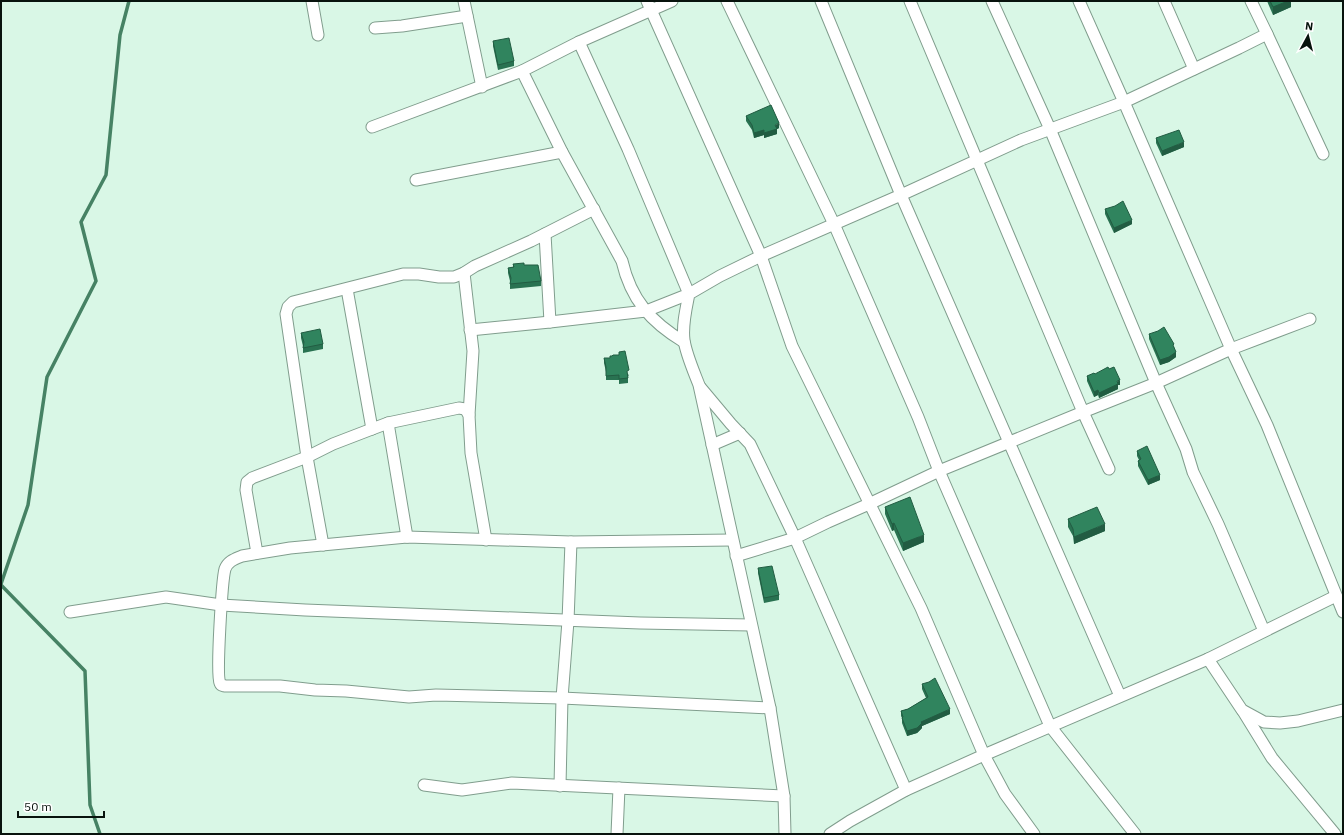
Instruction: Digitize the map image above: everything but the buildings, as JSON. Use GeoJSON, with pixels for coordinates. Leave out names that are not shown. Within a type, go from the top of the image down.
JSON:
{"type":"FeatureCollection","features":[{"type":"Feature","properties":{"kind":"street"},"geometry":{"type":"LineString","coordinates":[[312,1],[318,35]]}},
{"type":"Feature","properties":{"kind":"street"},"geometry":{"type":"LineString","coordinates":[[464,1],[482,87]]}},
{"type":"Feature","properties":{"kind":"street"},"geometry":{"type":"LineString","coordinates":[[372,127],[522,71],[649,6],[672,1]]}},
{"type":"Feature","properties":{"kind":"street"},"geometry":{"type":"LineString","coordinates":[[727,1],[834,224],[1050,726],[1135,834]]}},
{"type":"Feature","properties":{"kind":"street"},"geometry":{"type":"LineString","coordinates":[[821,1],[901,195],[1010,441],[1120,696]]}},
{"type":"Feature","properties":{"kind":"street"},"geometry":{"type":"LineString","coordinates":[[910,1],[1083,412],[1109,469]]}},
{"type":"Feature","properties":{"kind":"street"},"geometry":{"type":"LineString","coordinates":[[992,1],[1050,129],[1156,383],[1264,631]]}},
{"type":"Feature","properties":{"kind":"street"},"geometry":{"type":"LineString","coordinates":[[1079,1],[1231,349],[1267,425],[1343,612]]}},
{"type":"Feature","properties":{"kind":"street"},"geometry":{"type":"LineString","coordinates":[[1164,1],[1194,69]]}},
{"type":"Feature","properties":{"kind":"street"},"geometry":{"type":"LineString","coordinates":[[1251,1],[1323,154]]}},
{"type":"Feature","properties":{"kind":"street"},"geometry":{"type":"LineString","coordinates":[[649,6],[761,256],[792,346],[921,608],[984,754],[1005,794],[1034,834]]}},
{"type":"Feature","properties":{"kind":"street"},"geometry":{"type":"LineString","coordinates":[[375,28],[402,26],[468,16]]}},
{"type":"Feature","properties":{"kind":"street"},"geometry":{"type":"LineString","coordinates":[[470,330],[646,311],[689,294],[720,276],[761,256],[901,195],[1020,140],[1124,102],[1266,34]]}},
{"type":"Feature","properties":{"kind":"street"},"geometry":{"type":"LineString","coordinates":[[578,42],[628,149],[689,294],[685,314],[684,342],[699,385],[770,708],[784,796],[785,834]]}},
{"type":"Feature","properties":{"kind":"street"},"geometry":{"type":"LineString","coordinates":[[522,71],[562,152],[622,261],[625,277],[630,288],[646,311],[666,331],[684,342]]}},
{"type":"Feature","properties":{"kind":"street"},"geometry":{"type":"LineString","coordinates":[[416,180],[562,152]]}},
{"type":"Feature","properties":{"kind":"street"},"geometry":{"type":"LineString","coordinates":[[323,545],[307,457],[286,314],[288,307],[293,302],[404,274],[454,277],[594,209]]}},
{"type":"Feature","properties":{"kind":"street"},"geometry":{"type":"LineString","coordinates":[[545,234],[550,322]]}},
{"type":"Feature","properties":{"kind":"street"},"geometry":{"type":"LineString","coordinates":[[464,273],[473,351],[469,415],[471,453],[486,540]]}},
{"type":"Feature","properties":{"kind":"street"},"geometry":{"type":"LineString","coordinates":[[347,289],[372,429]]}},
{"type":"Feature","properties":{"kind":"street"},"geometry":{"type":"LineString","coordinates":[[736,556],[795,538],[939,471],[1156,383],[1231,349],[1310,319]]}},
{"type":"Feature","properties":{"kind":"street"},"geometry":{"type":"LineString","coordinates":[[699,385],[750,444],[795,538],[906,790]]}},
{"type":"Feature","properties":{"kind":"street"},"geometry":{"type":"LineString","coordinates":[[257,554],[246,490],[248,482],[252,478],[307,457],[333,444],[388,424],[459,408],[465,409],[469,415]]}},
{"type":"Feature","properties":{"kind":"street"},"geometry":{"type":"LineString","coordinates":[[388,424],[407,537]]}},
{"type":"Feature","properties":{"kind":"street"},"geometry":{"type":"LineString","coordinates":[[712,444],[740,433]]}},
{"type":"Feature","properties":{"kind":"street"},"geometry":{"type":"LineString","coordinates":[[732,540],[571,542],[407,537],[290,548],[242,556],[234,559],[225,569],[221,605],[218,666],[219,683],[221,685],[280,686],[409,697],[436,695],[562,698],[770,708]]}},
{"type":"Feature","properties":{"kind":"street"},"geometry":{"type":"LineString","coordinates":[[560,786],[562,698],[568,621],[571,542]]}},
{"type":"Feature","properties":{"kind":"street"},"geometry":{"type":"LineString","coordinates":[[830,834],[850,821],[906,790],[984,754],[1208,659],[1336,596]]}},
{"type":"Feature","properties":{"kind":"street"},"geometry":{"type":"LineString","coordinates":[[70,612],[166,597],[221,605],[313,611],[568,621],[751,625]]}},
{"type":"Feature","properties":{"kind":"street"},"geometry":{"type":"LineString","coordinates":[[1208,659],[1272,758],[1335,834]]}},
{"type":"Feature","properties":{"kind":"street"},"geometry":{"type":"LineString","coordinates":[[1242,710],[1264,722],[1280,723],[1298,721],[1343,710]]}},
{"type":"Feature","properties":{"kind":"street"},"geometry":{"type":"LineString","coordinates":[[424,784],[462,790],[512,784],[784,796]]}},
{"type":"Feature","properties":{"kind":"street"},"geometry":{"type":"LineString","coordinates":[[617,834],[619,788]]}},
{"type":"Feature","properties":{"kind":"waterway"},"geometry":{"type":"LineString","coordinates":[[1,584],[28,505],[47,377],[96,281],[81,222],[106,175],[120,35],[129,1]]}},
{"type":"Feature","properties":{"kind":"waterway"},"geometry":{"type":"LineString","coordinates":[[1,585],[85,671],[90,805],[100,834]]}}]}
